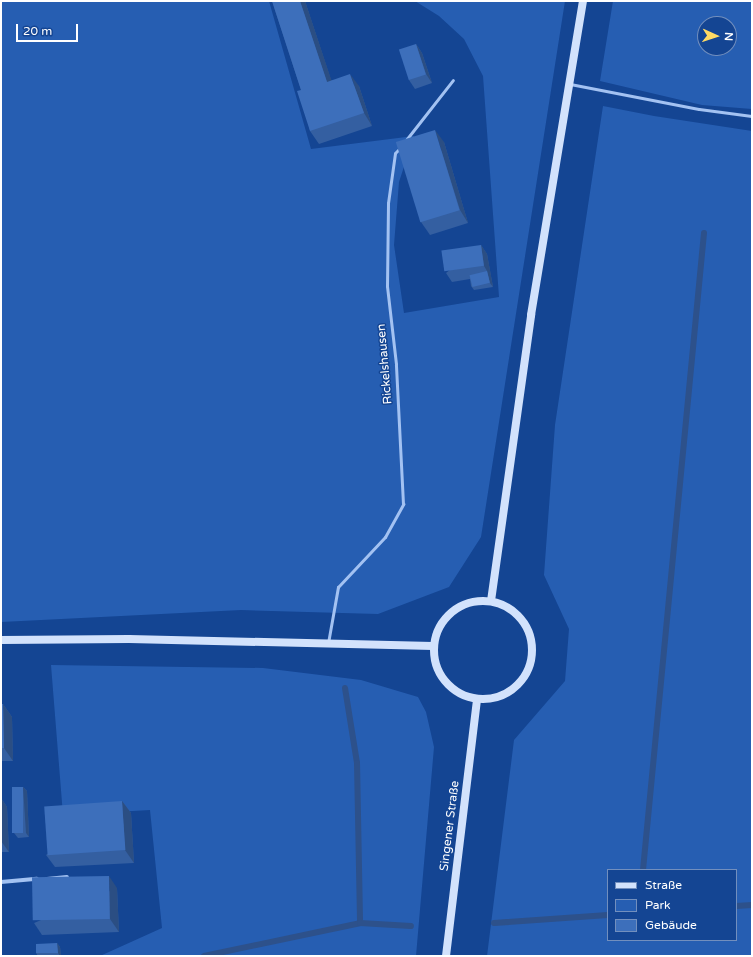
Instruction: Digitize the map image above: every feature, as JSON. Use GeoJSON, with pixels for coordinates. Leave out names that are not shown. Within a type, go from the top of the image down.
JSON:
{"type":"FeatureCollection","features":[{"type":"Feature","properties":{"kind":"main road"},"geometry":{"type":"LineString","coordinates":[[491,601],[531,315],[568,84],[583,1]]}},
{"type":"Feature","properties":{"kind":"main road"},"geometry":{"type":"LineString","coordinates":[[475,601],[491,601],[507,607],[520,618],[529,632],[532,649],[530,666],[522,681],[509,692],[494,699],[477,700],[463,696],[450,688],[440,676],[434,662],[433,646],[440,626],[446,616],[459,606],[475,601]]}},
{"type":"Feature","properties":{"kind":"main road"},"geometry":{"type":"LineString","coordinates":[[1,640],[129,638],[433,646]]}},
{"type":"Feature","properties":{"kind":"main road","name":"Singener Straße"},"geometry":{"type":"LineString","coordinates":[[446,956],[477,700]]}},
{"type":"Feature","properties":{"kind":"street"},"geometry":{"type":"LineString","coordinates":[[1,882],[67,877]]}},
{"type":"Feature","properties":{"kind":"lane","name":"Rickelshausen"},"geometry":{"type":"LineString","coordinates":[[328,643],[338,587],[385,537],[403,504],[396,364],[387,286],[388,203],[396,153],[454,80]]}},
{"type":"Feature","properties":{"kind":"lane"},"geometry":{"type":"LineString","coordinates":[[568,84],[699,110],[752,116]]}},
{"type":"Feature","properties":{"kind":"green space"},"geometry":{"type":"Polygon","coordinates":[[[1,1],[269,1],[311,149],[414,136],[399,182],[394,245],[404,313],[499,297],[483,76],[464,39],[439,16],[415,1],[565,1],[481,537],[449,587],[378,614],[241,610],[1,622],[1,1]]]}},
{"type":"Feature","properties":{"kind":"green space"},"geometry":{"type":"Polygon","coordinates":[[[613,1],[752,1],[752,109],[702,105],[600,81],[613,1]]]}},
{"type":"Feature","properties":{"kind":"green space"},"geometry":{"type":"Polygon","coordinates":[[[603,106],[654,116],[752,131],[752,956],[487,956],[514,740],[565,681],[569,629],[544,575],[555,425],[603,106]]]}},
{"type":"Feature","properties":{"kind":"green space"},"geometry":{"type":"Polygon","coordinates":[[[51,665],[263,668],[361,680],[418,697],[426,712],[434,747],[416,956],[100,956],[162,928],[150,810],[63,815],[51,665]]]}},
{"type":"Feature","properties":{"kind":"building"},"geometry":{"type":"Polygon","coordinates":[[[272,1],[300,1],[327,82],[350,74],[364,113],[310,131],[297,91],[301,90],[272,1]]]}},
{"type":"Feature","properties":{"kind":"building"},"geometry":{"type":"Polygon","coordinates":[[[416,44],[426,74],[409,80],[399,50],[416,44]]]}},
{"type":"Feature","properties":{"kind":"building"},"geometry":{"type":"Polygon","coordinates":[[[435,130],[460,210],[420,222],[396,142],[435,130]]]}},
{"type":"Feature","properties":{"kind":"building"},"geometry":{"type":"Polygon","coordinates":[[[481,245],[484,266],[444,271],[441,251],[481,245]]]}},
{"type":"Feature","properties":{"kind":"building"},"geometry":{"type":"Polygon","coordinates":[[[487,271],[490,283],[472,287],[470,275],[487,271]]]}},
{"type":"Feature","properties":{"kind":"building"},"geometry":{"type":"Polygon","coordinates":[[[1,704],[3,704],[4,748],[1,748],[1,704]]]}},
{"type":"Feature","properties":{"kind":"building"},"geometry":{"type":"Polygon","coordinates":[[[12,787],[23,787],[23,833],[12,833],[12,787]]]}},
{"type":"Feature","properties":{"kind":"building"},"geometry":{"type":"Polygon","coordinates":[[[122,801],[125,850],[48,855],[44,806],[122,801]]]}},
{"type":"Feature","properties":{"kind":"building"},"geometry":{"type":"Polygon","coordinates":[[[109,876],[110,919],[33,920],[32,877],[109,876]]]}},
{"type":"Feature","properties":{"kind":"building"},"geometry":{"type":"Polygon","coordinates":[[[57,943],[58,953],[36,953],[36,944],[57,943]]]}},
{"type":"Feature","properties":{"kind":"waterway"},"geometry":{"type":"LineString","coordinates":[[643,869],[704,233]]}},
{"type":"Feature","properties":{"kind":"waterway"},"geometry":{"type":"LineString","coordinates":[[345,688],[357,763],[360,923]]}},
{"type":"Feature","properties":{"kind":"waterway"},"geometry":{"type":"LineString","coordinates":[[737,906],[752,905]]}},
{"type":"Feature","properties":{"kind":"waterway"},"geometry":{"type":"LineString","coordinates":[[494,923],[607,915]]}},
{"type":"Feature","properties":{"kind":"waterway"},"geometry":{"type":"LineString","coordinates":[[204,956],[360,923],[411,926]]}}]}
